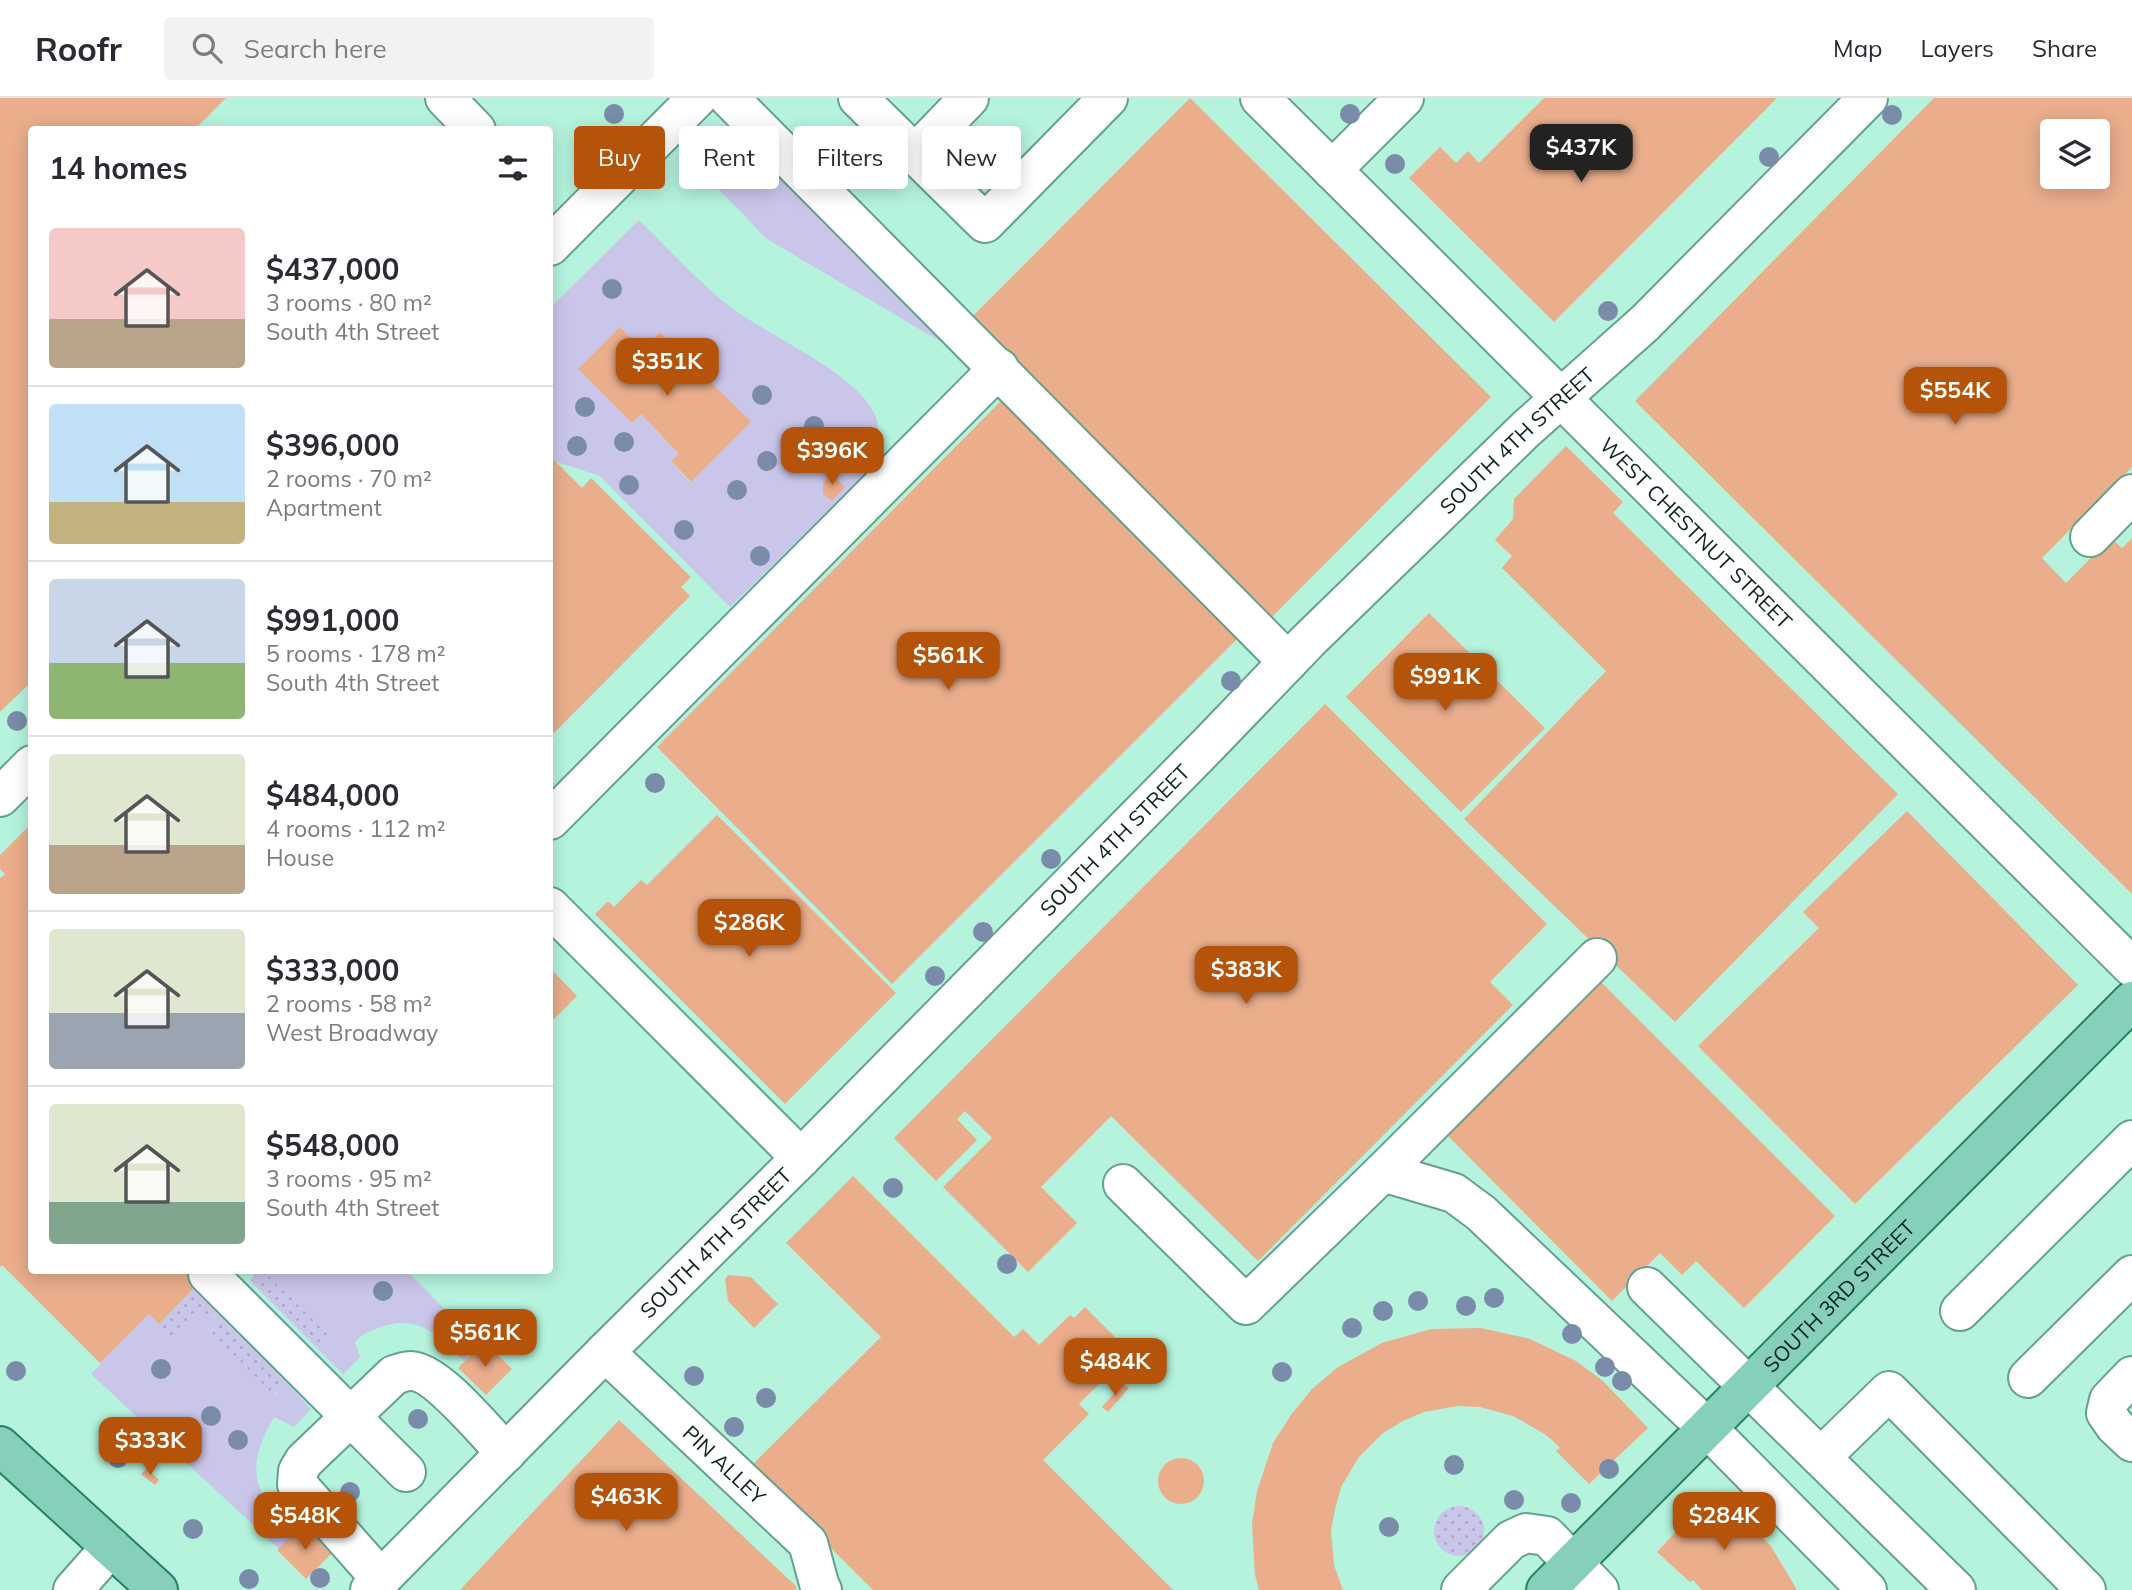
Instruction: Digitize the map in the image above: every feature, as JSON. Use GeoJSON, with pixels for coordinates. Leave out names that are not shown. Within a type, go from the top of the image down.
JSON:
{"type":"FeatureCollection","features":[{"type":"Feature","properties":{"kind":"main road","name":"SOUTH 3RD STREET"},"geometry":{"type":"LineString","coordinates":[[1546,1590],[2132,1001]]}},
{"type":"Feature","properties":{"kind":"main road"},"geometry":{"type":"LineString","coordinates":[[0,1446],[158,1590]]}},
{"type":"Feature","properties":{"kind":"street"},"geometry":{"type":"LineString","coordinates":[[445,98],[472,126]]}},
{"type":"Feature","properties":{"kind":"street"},"geometry":{"type":"LineString","coordinates":[[729,98],[1288,662]]}},
{"type":"Feature","properties":{"kind":"street"},"geometry":{"type":"LineString","coordinates":[[858,98],[985,223],[1108,98]]}},
{"type":"Feature","properties":{"kind":"street"},"geometry":{"type":"LineString","coordinates":[[915,154],[969,98]]}},
{"type":"Feature","properties":{"kind":"street","name":"WEST CHESTNUT STREET"},"geometry":{"type":"LineString","coordinates":[[1261,98],[2132,967]]}},
{"type":"Feature","properties":{"kind":"street"},"geometry":{"type":"LineString","coordinates":[[1332,170],[1404,98]]}},
{"type":"Feature","properties":{"kind":"street","name":"SOUTH 4TH STREET"},"geometry":{"type":"LineString","coordinates":[[376,1584],[604,1352],[801,1158],[1288,662],[1561,397],[1644,323],[1868,98]]}},
{"type":"Feature","properties":{"kind":"street"},"geometry":{"type":"LineString","coordinates":[[556,225],[681,103]]}},
{"type":"Feature","properties":{"kind":"street"},"geometry":{"type":"LineString","coordinates":[[553,817],[999,368]]}},
{"type":"Feature","properties":{"kind":"street"},"geometry":{"type":"LineString","coordinates":[[2090,537],[2132,494]]}},
{"type":"Feature","properties":{"kind":"street"},"geometry":{"type":"LineString","coordinates":[[0,797],[28,769]]}},
{"type":"Feature","properties":{"kind":"street"},"geometry":{"type":"LineString","coordinates":[[553,910],[801,1158]]}},
{"type":"Feature","properties":{"kind":"street"},"geometry":{"type":"LineString","coordinates":[[1123,1184],[1246,1306],[1597,958]]}},
{"type":"Feature","properties":{"kind":"street"},"geometry":{"type":"LineString","coordinates":[[1960,1311],[2132,1140]]}},
{"type":"Feature","properties":{"kind":"street"},"geometry":{"type":"LineString","coordinates":[[1383,1172],[1454,1193],[1481,1213],[1707,1428],[1867,1590]]}},
{"type":"Feature","properties":{"kind":"street"},"geometry":{"type":"LineString","coordinates":[[208,1274],[406,1472]]}},
{"type":"Feature","properties":{"kind":"street"},"geometry":{"type":"LineString","coordinates":[[2028,1378],[2132,1275]]}},
{"type":"Feature","properties":{"kind":"street"},"geometry":{"type":"LineString","coordinates":[[1647,1287],[1956,1590]]}},
{"type":"Feature","properties":{"kind":"street","name":"PIN ALLEY"},"geometry":{"type":"LineString","coordinates":[[604,1352],[808,1543],[822,1590]]}},
{"type":"Feature","properties":{"kind":"street"},"geometry":{"type":"LineString","coordinates":[[376,1584],[297,1485],[298,1471],[304,1461],[394,1376],[410,1371],[439,1382],[506,1454]]}},
{"type":"Feature","properties":{"kind":"street"},"geometry":{"type":"LineString","coordinates":[[2132,1376],[2109,1400],[2106,1413],[2132,1442]]}},
{"type":"Feature","properties":{"kind":"street"},"geometry":{"type":"LineString","coordinates":[[1821,1457],[1889,1391],[2086,1590]]}},
{"type":"Feature","properties":{"kind":"street"},"geometry":{"type":"LineString","coordinates":[[1461,1590],[1511,1540],[1526,1532],[1546,1535],[1599,1590]]}},
{"type":"Feature","properties":{"kind":"street"},"geometry":{"type":"LineString","coordinates":[[73,1590],[111,1547]]}},
{"type":"Feature","properties":{"kind":"shaded area"},"geometry":{"type":"Polygon","coordinates":[[[779,171],[793,185],[793,189],[797,189],[952,343],[948,346],[767,239],[718,189],[779,189],[779,171]]]}},
{"type":"Feature","properties":{"kind":"shaded area"},"geometry":{"type":"Polygon","coordinates":[[[639,220],[724,302],[831,369],[851,385],[866,401],[876,417],[878,428],[874,465],[730,607],[600,476],[554,461],[553,305],[639,220]],[[620,327],[641,414],[679,454],[671,462],[690,482],[750,422],[661,332],[643,350],[620,327]]]}},
{"type":"Feature","properties":{"kind":"shaded area"},"geometry":{"type":"Polygon","coordinates":[[[253,1274],[267,1274],[254,1285],[250,1280],[253,1274]]]}},
{"type":"Feature","properties":{"kind":"shaded area"},"geometry":{"type":"Polygon","coordinates":[[[267,1274],[410,1274],[480,1345],[464,1361],[426,1329],[405,1323],[392,1324],[371,1330],[355,1342],[360,1357],[343,1374],[318,1349],[330,1337],[267,1274]]]}},
{"type":"Feature","properties":{"kind":"shaded area"},"geometry":{"type":"Polygon","coordinates":[[[267,1274],[330,1337],[318,1349],[254,1285],[267,1274]]]}},
{"type":"Feature","properties":{"kind":"shaded area"},"geometry":{"type":"Polygon","coordinates":[[[194,1289],[218,1314],[208,1318],[198,1309],[170,1337],[157,1329],[159,1324],[194,1289]]]}},
{"type":"Feature","properties":{"kind":"shaded area"},"geometry":{"type":"Polygon","coordinates":[[[198,1309],[213,1317],[218,1314],[223,1319],[211,1331],[275,1395],[287,1383],[311,1409],[294,1427],[274,1417],[257,1458],[260,1489],[273,1508],[297,1531],[279,1549],[91,1374],[149,1314],[159,1324],[198,1309]]]}},
{"type":"Feature","properties":{"kind":"shaded area"},"geometry":{"type":"Polygon","coordinates":[[[223,1319],[287,1383],[274,1395],[211,1332],[223,1319]]]}},
{"type":"Feature","properties":{"kind":"shaded area"},"geometry":{"type":"Polygon","coordinates":[[[1459,1506],[1477,1513],[1484,1531],[1477,1549],[1459,1556],[1441,1549],[1434,1531],[1441,1513],[1459,1506]]]}},
{"type":"Feature","properties":{"kind":"building"},"geometry":{"type":"Polygon","coordinates":[[[0,98],[226,98],[198,126],[28,126],[28,685],[0,712],[0,98]]]}},
{"type":"Feature","properties":{"kind":"building"},"geometry":{"type":"Polygon","coordinates":[[[1190,98],[1491,397],[1272,617],[971,318],[1190,98]]]}},
{"type":"Feature","properties":{"kind":"building"},"geometry":{"type":"Polygon","coordinates":[[[1544,98],[1777,98],[1554,322],[1409,178],[1440,147],[1456,163],[1468,151],[1479,163],[1544,98]]]}},
{"type":"Feature","properties":{"kind":"building"},"geometry":{"type":"Polygon","coordinates":[[[1934,98],[2132,98],[2132,467],[2042,558],[2066,583],[2111,538],[2122,548],[2132,538],[2132,894],[1635,401],[1934,98]]]}},
{"type":"Feature","properties":{"kind":"building"},"geometry":{"type":"Polygon","coordinates":[[[620,327],[643,350],[660,332],[751,422],[691,482],[671,461],[679,454],[641,414],[632,423],[578,369],[620,327]]]}},
{"type":"Feature","properties":{"kind":"building"},"geometry":{"type":"Polygon","coordinates":[[[1002,400],[1240,636],[892,984],[657,747],[1002,400]]]}},
{"type":"Feature","properties":{"kind":"building"},"geometry":{"type":"Polygon","coordinates":[[[1566,446],[1623,502],[1613,513],[1898,794],[1675,1022],[1464,819],[1606,671],[1502,568],[1512,556],[1495,540],[1513,519],[1514,499],[1566,446]]]}},
{"type":"Feature","properties":{"kind":"building"},"geometry":{"type":"Polygon","coordinates":[[[553,459],[582,488],[591,478],[691,577],[681,587],[690,596],[553,734],[553,459]]]}},
{"type":"Feature","properties":{"kind":"building"},"geometry":{"type":"Polygon","coordinates":[[[831,473],[845,487],[832,501],[823,494],[823,482],[831,473]]]}},
{"type":"Feature","properties":{"kind":"building"},"geometry":{"type":"Polygon","coordinates":[[[1429,613],[1545,728],[1461,812],[1346,697],[1429,613]]]}},
{"type":"Feature","properties":{"kind":"building"},"geometry":{"type":"Polygon","coordinates":[[[1325,704],[1547,924],[1490,982],[1513,1005],[1258,1261],[1111,1116],[1041,1187],[1077,1223],[1028,1272],[943,1187],[992,1138],[965,1111],[957,1119],[977,1140],[936,1181],[894,1138],[1325,704]]]}},
{"type":"Feature","properties":{"kind":"building"},"geometry":{"type":"Polygon","coordinates":[[[1907,811],[2078,985],[1855,1204],[1698,1046],[1819,928],[1803,912],[1907,811]]]}},
{"type":"Feature","properties":{"kind":"building"},"geometry":{"type":"Polygon","coordinates":[[[717,815],[896,993],[785,1104],[595,914],[608,901],[614,907],[641,880],[647,885],[717,815]]]}},
{"type":"Feature","properties":{"kind":"building"},"geometry":{"type":"Polygon","coordinates":[[[28,827],[28,1274],[208,1274],[159,1324],[149,1314],[100,1363],[2,1265],[0,1267],[0,878],[5,874],[0,869],[0,855],[28,827]]]}},
{"type":"Feature","properties":{"kind":"building"},"geometry":{"type":"Polygon","coordinates":[[[553,971],[577,996],[553,1020],[553,971]]]}},
{"type":"Feature","properties":{"kind":"building"},"geometry":{"type":"Polygon","coordinates":[[[1600,981],[1835,1216],[1744,1308],[1696,1261],[1682,1275],[1660,1253],[1612,1301],[1446,1134],[1600,981]]]}},
{"type":"Feature","properties":{"kind":"building"},"geometry":{"type":"Polygon","coordinates":[[[853,1176],[1014,1337],[1023,1329],[1039,1345],[1070,1315],[1074,1318],[1085,1307],[1120,1342],[1107,1355],[1118,1365],[1079,1404],[1089,1414],[1043,1460],[1173,1590],[873,1590],[750,1467],[881,1337],[786,1243],[853,1176]]]}},
{"type":"Feature","properties":{"kind":"building"},"geometry":{"type":"Polygon","coordinates":[[[728,1275],[751,1277],[778,1304],[754,1328],[728,1301],[725,1279],[728,1275]]]}},
{"type":"Feature","properties":{"kind":"building"},"geometry":{"type":"Polygon","coordinates":[[[1481,1328],[1530,1339],[1576,1361],[1603,1381],[1648,1428],[1589,1484],[1556,1451],[1560,1448],[1552,1440],[1513,1416],[1480,1407],[1457,1406],[1424,1412],[1383,1433],[1359,1457],[1341,1487],[1331,1531],[1334,1565],[1343,1590],[1259,1590],[1255,1575],[1252,1524],[1257,1491],[1273,1443],[1312,1389],[1338,1367],[1382,1343],[1431,1329],[1481,1328]]]}},
{"type":"Feature","properties":{"kind":"building"},"geometry":{"type":"Polygon","coordinates":[[[484,1342],[512,1369],[486,1395],[458,1368],[484,1342]]]}},
{"type":"Feature","properties":{"kind":"building"},"geometry":{"type":"Polygon","coordinates":[[[1123,1383],[1129,1388],[1108,1412],[1102,1407],[1123,1383]]]}},
{"type":"Feature","properties":{"kind":"building"},"geometry":{"type":"Polygon","coordinates":[[[619,1420],[797,1587],[795,1590],[460,1590],[619,1420]]]}},
{"type":"Feature","properties":{"kind":"building"},"geometry":{"type":"Polygon","coordinates":[[[1181,1458],[1197,1465],[1204,1481],[1197,1497],[1181,1504],[1165,1497],[1158,1481],[1165,1465],[1181,1458]]]}},
{"type":"Feature","properties":{"kind":"building"},"geometry":{"type":"Polygon","coordinates":[[[147,1468],[159,1480],[155,1485],[141,1474],[147,1468]]]}},
{"type":"Feature","properties":{"kind":"building"},"geometry":{"type":"Polygon","coordinates":[[[1714,1491],[1771,1546],[1797,1590],[1702,1590],[1657,1552],[1714,1491]]]}},
{"type":"Feature","properties":{"kind":"building"},"geometry":{"type":"Polygon","coordinates":[[[303,1525],[332,1553],[306,1579],[277,1550],[303,1525]]]}}]}
